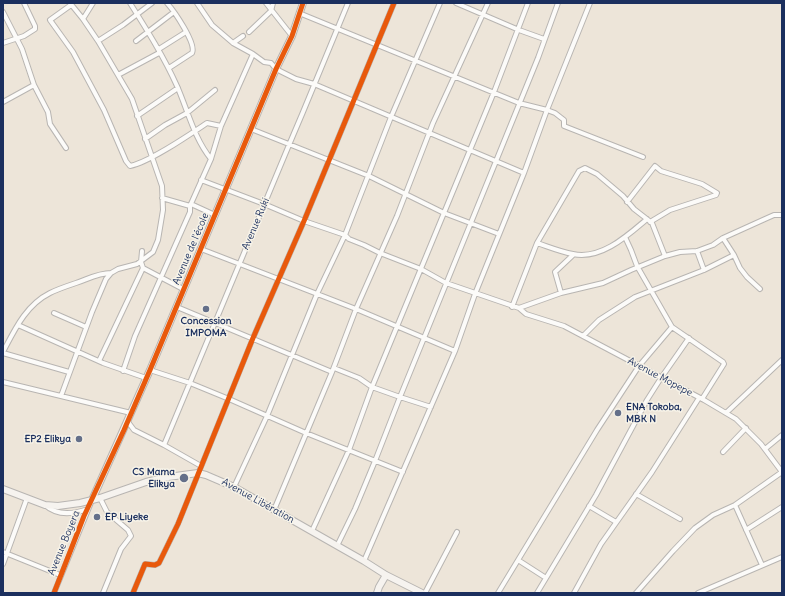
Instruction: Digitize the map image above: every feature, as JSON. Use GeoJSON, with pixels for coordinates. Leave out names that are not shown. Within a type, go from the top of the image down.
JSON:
{"type":"FeatureCollection","features":[{"type":"Feature","properties":{"kind":"street"},"geometry":{"type":"LineString","coordinates":[[3,43],[24,36],[35,28],[24,3]]}},
{"type":"Feature","properties":{"kind":"street"},"geometry":{"type":"LineString","coordinates":[[83,19],[93,3]]}},
{"type":"Feature","properties":{"kind":"street"},"geometry":{"type":"LineString","coordinates":[[130,3],[159,49],[169,68],[202,149],[211,159]]}},
{"type":"Feature","properties":{"kind":"street"},"geometry":{"type":"LineString","coordinates":[[98,42],[152,3]]}},
{"type":"Feature","properties":{"kind":"street"},"geometry":{"type":"LineString","coordinates":[[167,3],[174,12],[193,46],[192,53],[169,68]]}},
{"type":"Feature","properties":{"kind":"street"},"geometry":{"type":"LineString","coordinates":[[197,3],[212,25],[233,43],[264,62],[271,63],[276,69],[296,79],[314,84],[524,173]]}},
{"type":"Feature","properties":{"kind":"street"},"geometry":{"type":"LineString","coordinates":[[266,3],[292,36]]}},
{"type":"Feature","properties":{"kind":"street"},"geometry":{"type":"LineString","coordinates":[[249,32],[271,11],[273,3]]}},
{"type":"Feature","properties":{"kind":"street","name":"Avenue de l'école"},"geometry":{"type":"LineString","coordinates":[[92,500],[128,422],[177,307],[183,289],[276,69],[292,36],[303,3]]}},
{"type":"Feature","properties":{"kind":"street","name":"Avenue Ruki"},"geometry":{"type":"LineString","coordinates":[[164,445],[348,3]]}},
{"type":"Feature","properties":{"kind":"street"},"geometry":{"type":"LineString","coordinates":[[133,593],[145,564],[155,565],[159,563],[178,524],[252,338],[304,221],[394,3]]}},
{"type":"Feature","properties":{"kind":"street"},"geometry":{"type":"LineString","coordinates":[[234,487],[267,416],[317,294],[345,235],[391,117],[440,3]]}},
{"type":"Feature","properties":{"kind":"street"},"geometry":{"type":"LineString","coordinates":[[456,3],[544,39]]}},
{"type":"Feature","properties":{"kind":"street"},"geometry":{"type":"LineString","coordinates":[[274,510],[406,193],[429,133],[488,3]]}},
{"type":"Feature","properties":{"kind":"street"},"geometry":{"type":"LineString","coordinates":[[312,531],[349,450],[372,387],[494,92],[519,30],[528,3]]}},
{"type":"Feature","properties":{"kind":"street"},"geometry":{"type":"LineString","coordinates":[[337,546],[376,461],[400,397],[496,162],[558,3]]}},
{"type":"Feature","properties":{"kind":"street"},"geometry":{"type":"LineString","coordinates":[[364,561],[455,351],[475,294],[590,3]]}},
{"type":"Feature","properties":{"kind":"street"},"geometry":{"type":"LineString","coordinates":[[69,372],[3,353],[26,311],[49,293],[99,274],[111,273],[118,269],[133,266],[150,255],[156,248],[158,240],[163,210],[162,186],[152,157],[145,139],[132,99],[83,19],[70,4],[51,18],[50,21],[73,52],[104,110],[130,166],[136,165],[152,157],[207,123],[221,126]]}},
{"type":"Feature","properties":{"kind":"street"},"geometry":{"type":"LineString","coordinates":[[3,12],[17,39],[31,73],[34,85],[47,110],[50,124],[66,148]]}},
{"type":"Feature","properties":{"kind":"street"},"geometry":{"type":"LineString","coordinates":[[136,41],[174,12]]}},
{"type":"Feature","properties":{"kind":"street"},"geometry":{"type":"LineString","coordinates":[[299,14],[416,60],[519,103],[555,113],[564,120],[564,126],[643,157]]}},
{"type":"Feature","properties":{"kind":"street"},"geometry":{"type":"LineString","coordinates":[[118,75],[159,53],[159,49],[186,32]]}},
{"type":"Feature","properties":{"kind":"street"},"geometry":{"type":"LineString","coordinates":[[233,43],[243,36]]}},
{"type":"Feature","properties":{"kind":"street"},"geometry":{"type":"LineString","coordinates":[[124,371],[135,336],[190,212],[190,205],[211,159],[221,126],[253,54]]}},
{"type":"Feature","properties":{"kind":"street"},"geometry":{"type":"LineString","coordinates":[[3,102],[34,85]]}},
{"type":"Feature","properties":{"kind":"street"},"geometry":{"type":"LineString","coordinates":[[138,116],[178,88]]}},
{"type":"Feature","properties":{"kind":"street"},"geometry":{"type":"LineString","coordinates":[[145,139],[165,125],[187,113],[215,90]]}},
{"type":"Feature","properties":{"kind":"street"},"geometry":{"type":"LineString","coordinates":[[251,129],[369,176],[444,213],[500,234]]}},
{"type":"Feature","properties":{"kind":"street"},"geometry":{"type":"LineString","coordinates":[[537,243],[573,254],[585,255],[598,253],[625,237],[648,220],[670,210],[716,195],[717,193],[702,184],[661,171],[655,166],[627,202]]}},
{"type":"Feature","properties":{"kind":"street"},"geometry":{"type":"LineString","coordinates":[[512,307],[537,243],[580,170],[585,168],[598,174],[623,196],[627,202],[652,223],[665,256]]}},
{"type":"Feature","properties":{"kind":"street"},"geometry":{"type":"LineString","coordinates":[[201,180],[304,221],[345,235],[349,239],[380,254],[421,269],[446,283],[512,307],[519,308],[561,293],[603,283],[665,256],[680,252],[697,251],[713,246],[724,238],[765,218],[774,215],[782,215]]}},
{"type":"Feature","properties":{"kind":"street"},"geometry":{"type":"LineString","coordinates":[[162,198],[190,205],[215,216]]}},
{"type":"Feature","properties":{"kind":"street"},"geometry":{"type":"LineString","coordinates":[[574,593],[601,544],[724,364],[672,327],[638,267],[625,237]]}},
{"type":"Feature","properties":{"kind":"street"},"geometry":{"type":"LineString","coordinates":[[724,238],[740,268],[760,290]]}},
{"type":"Feature","properties":{"kind":"street"},"geometry":{"type":"LineString","coordinates":[[201,249],[398,326],[455,351]]}},
{"type":"Feature","properties":{"kind":"street"},"geometry":{"type":"LineString","coordinates":[[142,250],[141,262],[143,268],[183,289]]}},
{"type":"Feature","properties":{"kind":"street"},"geometry":{"type":"LineString","coordinates":[[697,251],[704,270]]}},
{"type":"Feature","properties":{"kind":"street"},"geometry":{"type":"LineString","coordinates":[[561,293],[555,272],[568,261],[573,254]]}},
{"type":"Feature","properties":{"kind":"street"},"geometry":{"type":"LineString","coordinates":[[583,336],[599,320],[635,297],[674,283],[734,255]]}},
{"type":"Feature","properties":{"kind":"street"},"geometry":{"type":"LineString","coordinates":[[99,360],[143,268]]}},
{"type":"Feature","properties":{"kind":"street"},"geometry":{"type":"LineString","coordinates":[[60,396],[102,287],[111,273]]}},
{"type":"Feature","properties":{"kind":"street"},"geometry":{"type":"LineString","coordinates":[[177,307],[292,355],[359,378],[372,387],[431,407]]}},
{"type":"Feature","properties":{"kind":"street","name":"Avenue Mopepe"},"geometry":{"type":"LineString","coordinates":[[519,308],[526,314],[558,323],[736,419],[765,449],[782,472]]}},
{"type":"Feature","properties":{"kind":"street"},"geometry":{"type":"LineString","coordinates":[[54,313],[86,327]]}},
{"type":"Feature","properties":{"kind":"street"},"geometry":{"type":"LineString","coordinates":[[18,325],[124,371],[146,378]]}},
{"type":"Feature","properties":{"kind":"street"},"geometry":{"type":"LineString","coordinates":[[498,593],[597,430],[639,366],[672,327]]}},
{"type":"Feature","properties":{"kind":"street"},"geometry":{"type":"LineString","coordinates":[[537,593],[589,506],[647,400],[689,338]]}},
{"type":"Feature","properties":{"kind":"street"},"geometry":{"type":"LineString","coordinates":[[726,413],[782,360]]}},
{"type":"Feature","properties":{"kind":"street"},"geometry":{"type":"LineString","coordinates":[[150,370],[190,382],[306,433],[403,472]]}},
{"type":"Feature","properties":{"kind":"street"},"geometry":{"type":"LineString","coordinates":[[3,382],[131,413]]}},
{"type":"Feature","properties":{"kind":"street"},"geometry":{"type":"LineString","coordinates":[[128,422],[134,430],[201,466]]}},
{"type":"Feature","properties":{"kind":"street"},"geometry":{"type":"LineString","coordinates":[[723,452],[746,428]]}},
{"type":"Feature","properties":{"kind":"street"},"geometry":{"type":"LineString","coordinates":[[124,430],[134,430]]}},
{"type":"Feature","properties":{"kind":"street"},"geometry":{"type":"LineString","coordinates":[[765,449],[782,435]]}},
{"type":"Feature","properties":{"kind":"street"},"geometry":{"type":"LineString","coordinates":[[636,593],[695,528],[713,516],[735,505],[782,472]]}},
{"type":"Feature","properties":{"kind":"street","name":"Avenue Libération"},"geometry":{"type":"LineString","coordinates":[[3,489],[45,505],[69,505],[100,498],[146,482],[198,473],[215,478],[234,487],[386,575],[422,593]]}},
{"type":"Feature","properties":{"kind":"street"},"geometry":{"type":"LineString","coordinates":[[636,494],[680,519]]}},
{"type":"Feature","properties":{"kind":"street"},"geometry":{"type":"LineString","coordinates":[[3,564],[5,553],[27,498]]}},
{"type":"Feature","properties":{"kind":"street"},"geometry":{"type":"LineString","coordinates":[[100,498],[107,512],[131,534],[121,549],[103,593]]}},
{"type":"Feature","properties":{"kind":"street","name":"Avenue Boyera"},"geometry":{"type":"LineString","coordinates":[[54,593],[60,575],[92,500]]}},
{"type":"Feature","properties":{"kind":"street"},"geometry":{"type":"LineString","coordinates":[[45,505],[52,510],[64,513],[79,512],[88,509]]}},
{"type":"Feature","properties":{"kind":"street"},"geometry":{"type":"LineString","coordinates":[[735,505],[762,566]]}},
{"type":"Feature","properties":{"kind":"street"},"geometry":{"type":"LineString","coordinates":[[589,506],[616,522]]}},
{"type":"Feature","properties":{"kind":"street"},"geometry":{"type":"LineString","coordinates":[[746,530],[782,507]]}},
{"type":"Feature","properties":{"kind":"street"},"geometry":{"type":"LineString","coordinates":[[425,593],[457,532]]}},
{"type":"Feature","properties":{"kind":"street"},"geometry":{"type":"LineString","coordinates":[[5,553],[60,575]]}},
{"type":"Feature","properties":{"kind":"street"},"geometry":{"type":"LineString","coordinates":[[699,592],[782,557]]}},
{"type":"Feature","properties":{"kind":"street"},"geometry":{"type":"LineString","coordinates":[[518,560],[546,578]]}},
{"type":"Feature","properties":{"kind":"street"},"geometry":{"type":"LineString","coordinates":[[377,593],[386,575]]}},
{"type":"Feature","properties":{"kind":"cycle path"},"geometry":{"type":"LineString","coordinates":[[54,593],[84,516],[124,430],[276,69],[292,36],[303,3]]}},
{"type":"Feature","properties":{"kind":"cycle path"},"geometry":{"type":"LineString","coordinates":[[133,593],[145,564],[155,565],[159,563],[178,524],[253,338],[304,221],[394,3]]}},
{"type":"Feature","properties":{"kind":"place","name":"Concession IMPOMA"},"geometry":{"type":"Point","coordinates":[206,309]}},
{"type":"Feature","properties":{"kind":"place","name":"ENA Tokoba, MBK N"},"geometry":{"type":"Point","coordinates":[618,413]}},
{"type":"Feature","properties":{"kind":"place","name":"EP2 Elikya"},"geometry":{"type":"Point","coordinates":[79,439]}},
{"type":"Feature","properties":{"kind":"place","name":"CS Mama Elikya"},"geometry":{"type":"Point","coordinates":[184,478]}},
{"type":"Feature","properties":{"kind":"place","name":"EP Liyeke"},"geometry":{"type":"Point","coordinates":[97,517]}}]}
